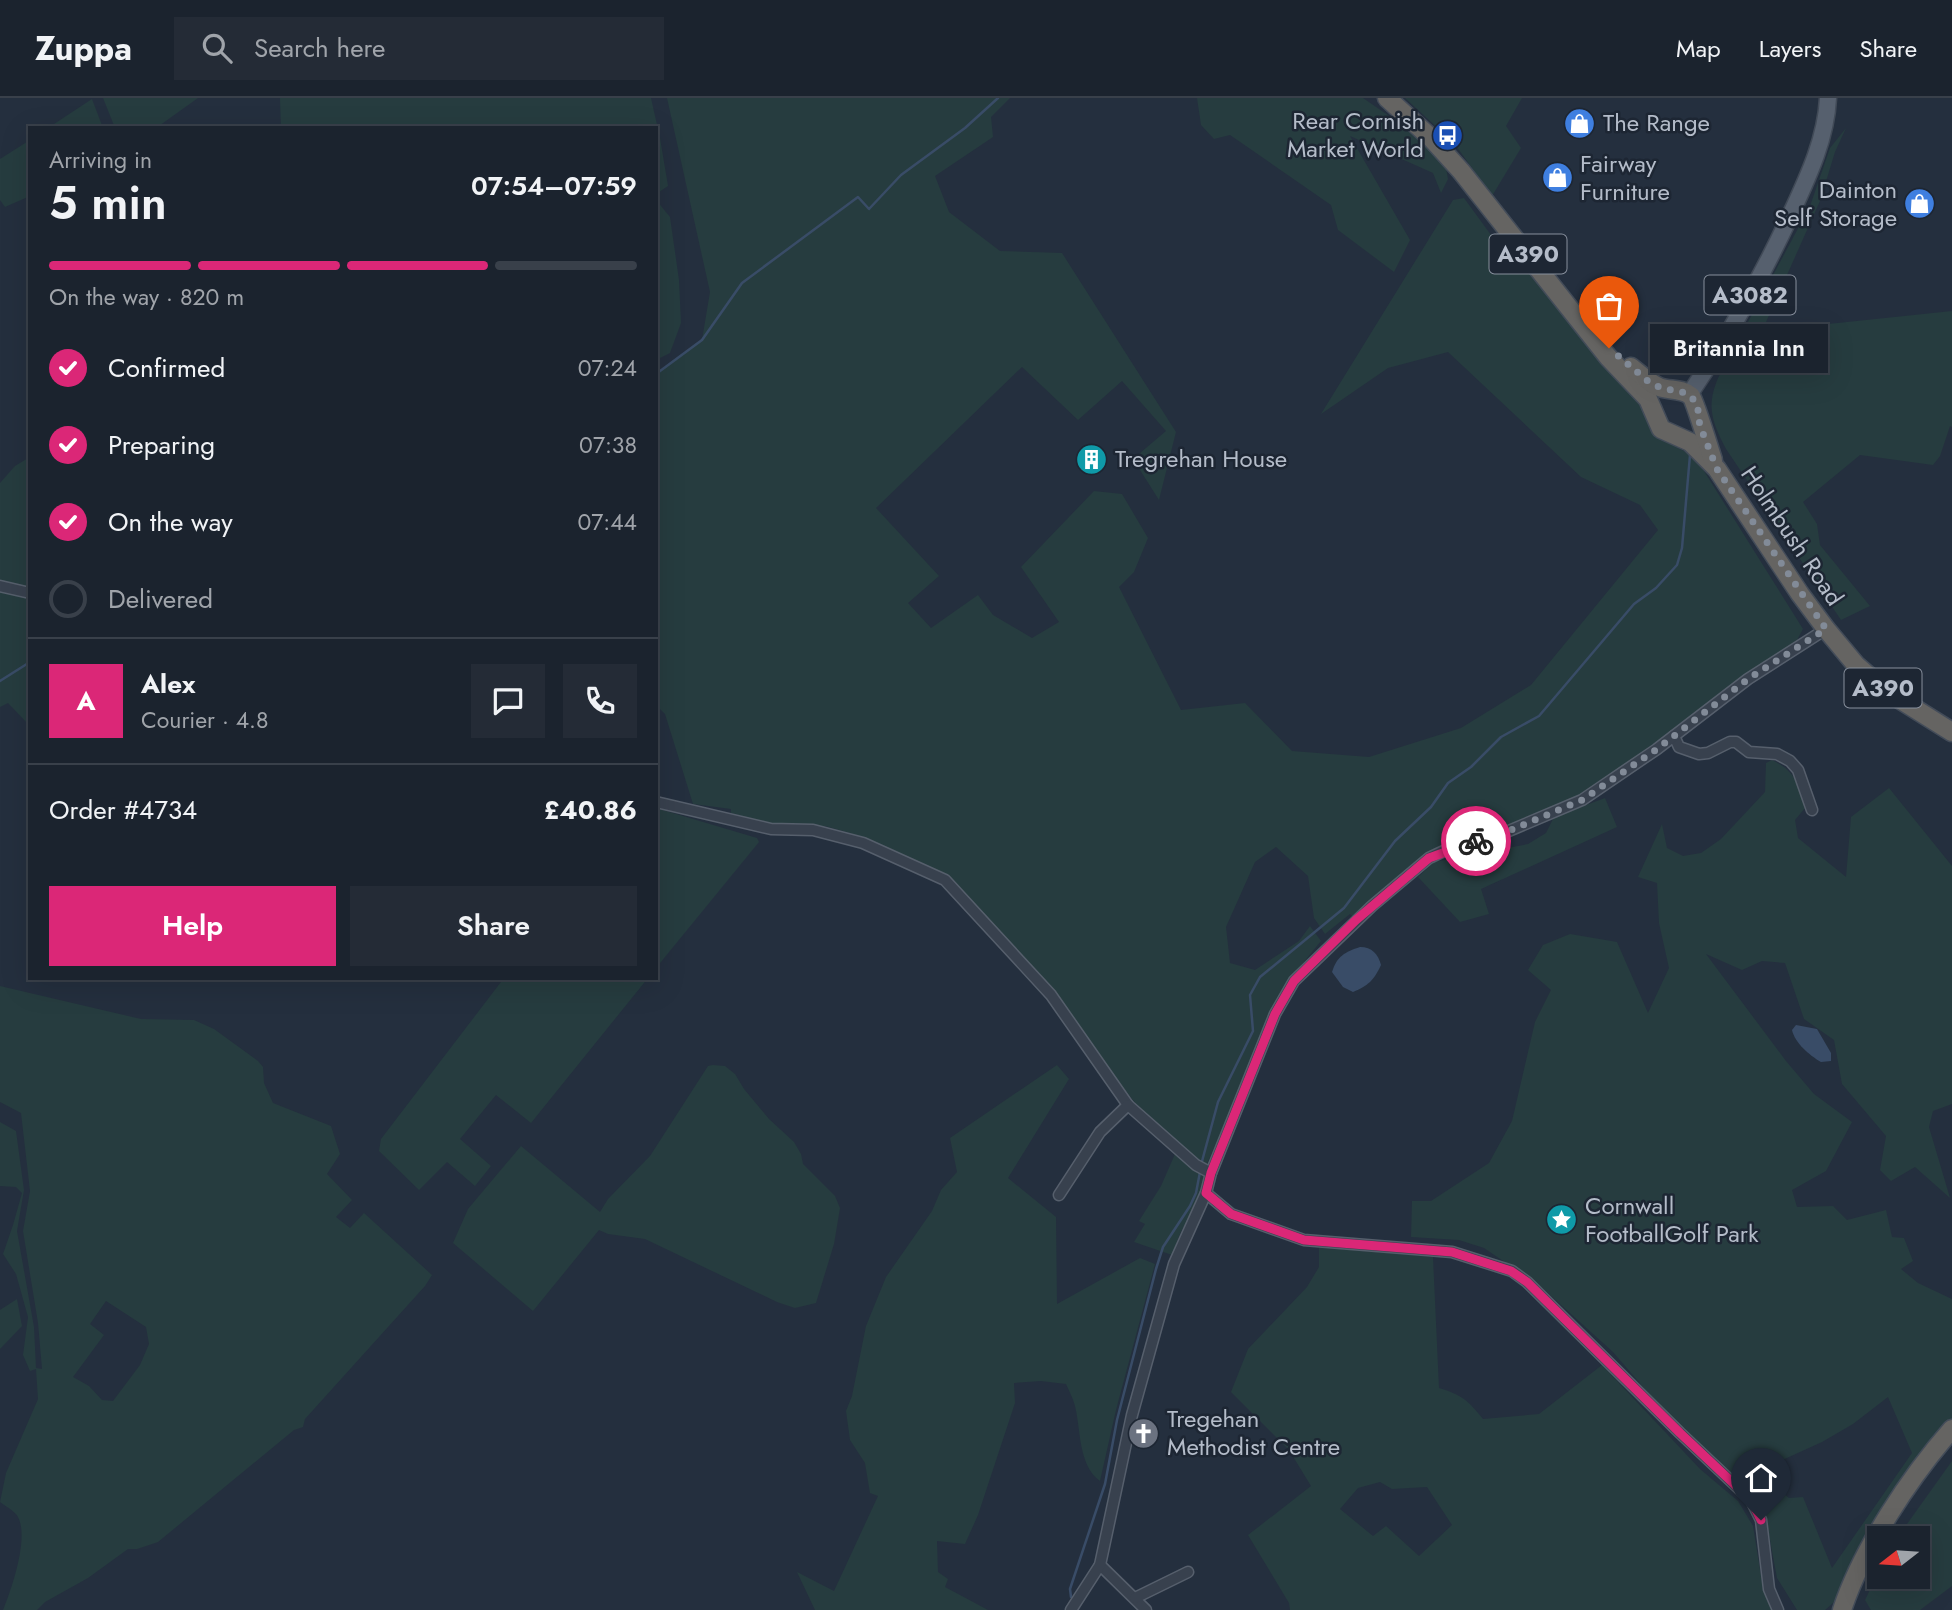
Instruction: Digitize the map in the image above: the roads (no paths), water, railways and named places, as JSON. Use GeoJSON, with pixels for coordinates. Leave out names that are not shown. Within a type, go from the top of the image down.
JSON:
{"type":"FeatureCollection","features":[{"type":"Feature","properties":{"kind":"highway","name":"A390"},"geometry":{"type":"LineString","coordinates":[[1387,98],[1431,138],[1461,171],[1589,331]]}},
{"type":"Feature","properties":{"kind":"highway"},"geometry":{"type":"LineString","coordinates":[[1589,331],[1649,382],[1682,393],[1698,408],[1698,418],[1717,469]]}},
{"type":"Feature","properties":{"kind":"highway"},"geometry":{"type":"LineString","coordinates":[[1589,331],[1608,357],[1648,399],[1661,429],[1690,442],[1717,469]]}},
{"type":"Feature","properties":{"kind":"highway"},"geometry":{"type":"LineString","coordinates":[[1654,416],[1654,407],[1659,398],[1682,393]]}},
{"type":"Feature","properties":{"kind":"highway"},"geometry":{"type":"LineString","coordinates":[[1676,435],[1689,431],[1698,418]]}},
{"type":"Feature","properties":{"kind":"highway","name":"Holmbush Road"},"geometry":{"type":"LineString","coordinates":[[1717,469],[1826,629]]}},
{"type":"Feature","properties":{"kind":"highway","name":"A390"},"geometry":{"type":"LineString","coordinates":[[1826,629],[1856,664],[1885,690],[1952,732]]}},
{"type":"Feature","properties":{"kind":"highway"},"geometry":{"type":"LineString","coordinates":[[1842,1609],[1860,1568],[1898,1500],[1952,1429]]}},
{"type":"Feature","properties":{"kind":"main road","name":"A3082"},"geometry":{"type":"LineString","coordinates":[[1682,393],[1719,351],[1756,286],[1811,169],[1823,129],[1828,98]]}},
{"type":"Feature","properties":{"kind":"street"},"geometry":{"type":"LineString","coordinates":[[0,586],[28,593]]}},
{"type":"Feature","properties":{"kind":"street"},"geometry":{"type":"LineString","coordinates":[[1071,1610],[1100,1565],[1132,1415],[1174,1264],[1206,1193],[1204,1169],[1281,1003],[1294,981],[1356,920],[1429,858],[1446,850],[1504,833],[1582,800],[1674,736],[1748,679],[1826,629]]}},
{"type":"Feature","properties":{"kind":"street"},"geometry":{"type":"LineString","coordinates":[[1674,736],[1679,747],[1699,754],[1736,742],[1749,752],[1782,756],[1798,770],[1812,810]]}},
{"type":"Feature","properties":{"kind":"street"},"geometry":{"type":"LineString","coordinates":[[658,802],[771,829],[813,830],[863,843],[945,880],[1051,996],[1128,1105],[1204,1169]]}},
{"type":"Feature","properties":{"kind":"street"},"geometry":{"type":"LineString","coordinates":[[1059,1195],[1100,1132],[1128,1105]]}},
{"type":"Feature","properties":{"kind":"street"},"geometry":{"type":"LineString","coordinates":[[1206,1193],[1231,1214],[1304,1240],[1452,1252],[1511,1271],[1527,1282],[1751,1500],[1761,1520],[1769,1589],[1778,1610]]}},
{"type":"Feature","properties":{"kind":"street"},"geometry":{"type":"LineString","coordinates":[[1100,1565],[1146,1610]]}},
{"type":"Feature","properties":{"kind":"street"},"geometry":{"type":"LineString","coordinates":[[1135,1598],[1188,1572]]}},
{"type":"Feature","properties":{"kind":"water"},"geometry":{"type":"Polygon","coordinates":[[[1360,947],[1374,952],[1381,965],[1370,982],[1353,992],[1343,987],[1332,972],[1342,955],[1360,947]]]}},
{"type":"Feature","properties":{"kind":"water"},"geometry":{"type":"Polygon","coordinates":[[[1796,1025],[1817,1029],[1831,1053],[1831,1061],[1821,1062],[1803,1048],[1792,1030],[1796,1025]]]}},
{"type":"Feature","properties":{"kind":"waterway"},"geometry":{"type":"LineString","coordinates":[[658,373],[702,340],[742,283],[858,197],[869,209],[901,175],[965,128],[998,98]]}},
{"type":"Feature","properties":{"kind":"waterway"},"geometry":{"type":"LineString","coordinates":[[1201,1165],[1218,1102],[1253,1031],[1250,995],[1260,977],[1344,908],[1395,841],[1431,807],[1448,783],[1471,767],[1501,737],[1539,716],[1634,604],[1656,588],[1677,565],[1682,548],[1690,455]]}},
{"type":"Feature","properties":{"kind":"waterway"},"geometry":{"type":"LineString","coordinates":[[0,681],[28,663]]}},
{"type":"Feature","properties":{"kind":"waterway"},"geometry":{"type":"LineString","coordinates":[[1071,1597],[1070,1589],[1105,1484],[1117,1420],[1156,1269],[1163,1247],[1196,1193],[1200,1172]]}},
{"type":"Feature","properties":{"kind":"place","name":"The Range"},"geometry":{"type":"Point","coordinates":[1580,123]}},
{"type":"Feature","properties":{"kind":"place","name":"Rear Cornish Market World"},"geometry":{"type":"Point","coordinates":[1447,135]}},
{"type":"Feature","properties":{"kind":"place","name":"Fairway Furniture"},"geometry":{"type":"Point","coordinates":[1557,178]}},
{"type":"Feature","properties":{"kind":"place","name":"Dainton Self Storage"},"geometry":{"type":"Point","coordinates":[1920,204]}},
{"type":"Feature","properties":{"kind":"place","name":"Britannia Inn"},"geometry":{"type":"Point","coordinates":[1609,348]}},
{"type":"Feature","properties":{"kind":"place","name":"Tregrehan House"},"geometry":{"type":"Point","coordinates":[1092,459]}},
{"type":"Feature","properties":{"kind":"place","name":"Cornwall FootballGolf Park"},"geometry":{"type":"Point","coordinates":[1562,1220]}},
{"type":"Feature","properties":{"kind":"place","name":"Tregehan Methodist Centre"},"geometry":{"type":"Point","coordinates":[1144,1433]}}]}
